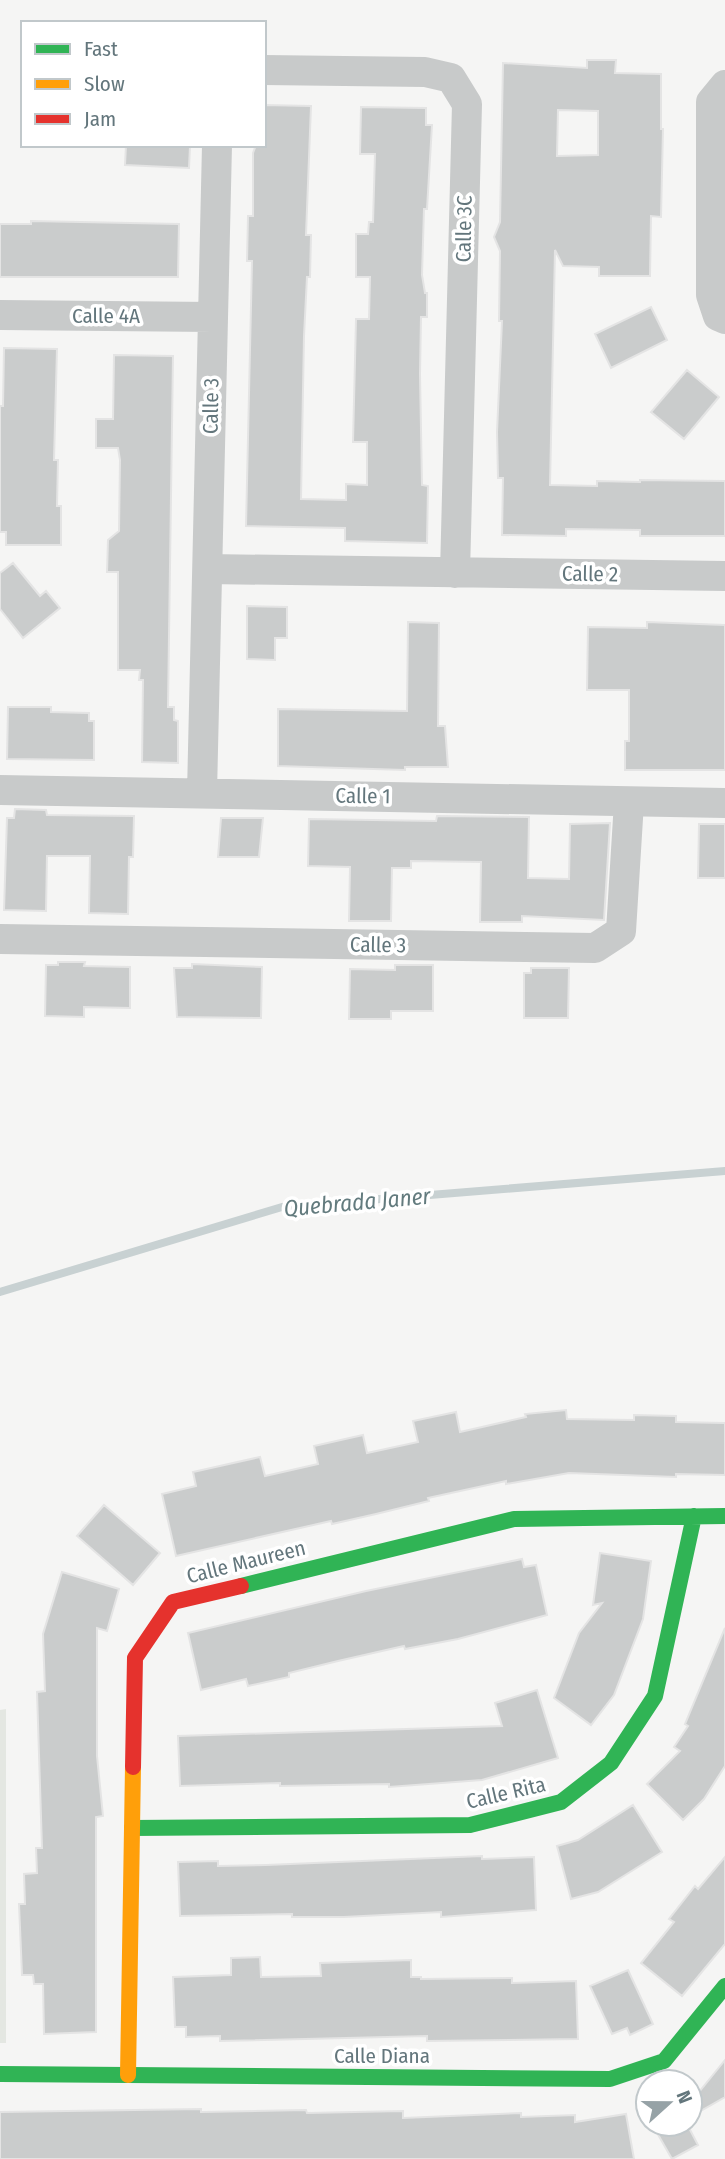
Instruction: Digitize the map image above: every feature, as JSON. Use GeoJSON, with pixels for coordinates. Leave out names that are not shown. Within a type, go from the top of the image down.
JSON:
{"type":"FeatureCollection","features":[{"type":"Feature","properties":{"kind":"street","name":"Calle 3C"},"geometry":{"type":"LineString","coordinates":[[266,70],[425,72],[451,78],[467,104],[456,573]]}},
{"type":"Feature","properties":{"kind":"street"},"geometry":{"type":"LineString","coordinates":[[725,85],[711,102],[711,295],[718,316],[725,319]]}},
{"type":"Feature","properties":{"kind":"street","name":"Calle 3"},"geometry":{"type":"LineString","coordinates":[[202,793],[217,147]]}},
{"type":"Feature","properties":{"kind":"street","name":"Calle 4A"},"geometry":{"type":"LineString","coordinates":[[0,315],[213,317]]}},
{"type":"Feature","properties":{"kind":"street","name":"Calle 2"},"geometry":{"type":"LineString","coordinates":[[208,569],[725,576]]}},
{"type":"Feature","properties":{"kind":"street","name":"Calle 1"},"geometry":{"type":"LineString","coordinates":[[0,790],[725,803]]}},
{"type":"Feature","properties":{"kind":"street","name":"Calle 3"},"geometry":{"type":"LineString","coordinates":[[0,939],[595,948],[621,931],[629,802]]}},
{"type":"Feature","properties":{"kind":"street","name":"Calle Rita"},"geometry":{"type":"LineString","coordinates":[[132,1828],[470,1825],[561,1802],[611,1763],[655,1696],[694,1516]]}},
{"type":"Feature","properties":{"kind":"street","name":"Calle Maureen"},"geometry":{"type":"LineString","coordinates":[[128,2075],[135,1658],[173,1602],[514,1519],[725,1516]]}},
{"type":"Feature","properties":{"kind":"street","name":"Calle Diana"},"geometry":{"type":"LineString","coordinates":[[0,2074],[611,2079],[664,2061],[725,1986]]}},
{"type":"Feature","properties":{"kind":"shaded area"},"geometry":{"type":"Polygon","coordinates":[[[6,1709],[6,2043],[0,2043],[0,1710],[6,1709]]]}},
{"type":"Feature","properties":{"kind":"building"},"geometry":{"type":"Polygon","coordinates":[[[587,60],[616,60],[615,73],[661,74],[661,217],[651,216],[650,276],[599,276],[599,267],[563,266],[555,250],[550,485],[597,486],[597,481],[640,480],[725,481],[725,536],[640,536],[640,530],[566,529],[566,536],[502,535],[503,478],[498,478],[497,432],[502,321],[499,321],[500,251],[494,237],[500,222],[503,63],[587,68],[587,60]],[[558,110],[557,156],[598,155],[598,111],[558,110]]]}},
{"type":"Feature","properties":{"kind":"building"},"geometry":{"type":"Polygon","coordinates":[[[266,105],[311,106],[306,235],[311,235],[310,277],[307,277],[304,336],[301,499],[346,500],[346,484],[367,485],[367,442],[353,442],[356,319],[369,319],[370,277],[356,277],[356,234],[368,234],[369,222],[373,222],[375,154],[360,154],[361,107],[426,108],[426,125],[432,125],[427,209],[424,209],[422,275],[427,293],[427,317],[421,317],[420,374],[422,485],[428,486],[427,543],[345,541],[345,528],[246,526],[252,261],[247,261],[248,216],[253,216],[255,147],[266,147],[266,105]]]}},
{"type":"Feature","properties":{"kind":"building"},"geometry":{"type":"Polygon","coordinates":[[[126,147],[190,147],[189,168],[125,165],[126,147]]]}},
{"type":"Feature","properties":{"kind":"building"},"geometry":{"type":"Polygon","coordinates":[[[31,221],[179,224],[178,277],[0,277],[0,224],[31,224],[31,221]]]}},
{"type":"Feature","properties":{"kind":"building"},"geometry":{"type":"Polygon","coordinates":[[[651,307],[667,340],[611,368],[595,334],[651,307]]]}},
{"type":"Feature","properties":{"kind":"building"},"geometry":{"type":"Polygon","coordinates":[[[4,348],[57,349],[54,460],[58,460],[57,506],[61,506],[61,545],[6,545],[6,532],[0,532],[0,406],[3,406],[4,348]]]}},
{"type":"Feature","properties":{"kind":"building"},"geometry":{"type":"Polygon","coordinates":[[[114,355],[173,356],[168,707],[174,707],[174,720],[178,721],[178,763],[142,762],[143,680],[139,680],[140,670],[118,670],[118,572],[107,572],[108,540],[119,531],[120,460],[118,448],[96,448],[96,419],[113,419],[114,355]]]}},
{"type":"Feature","properties":{"kind":"building"},"geometry":{"type":"Polygon","coordinates":[[[687,370],[719,397],[684,439],[651,412],[687,370]]]}},
{"type":"Feature","properties":{"kind":"building"},"geometry":{"type":"Polygon","coordinates":[[[13,563],[40,596],[46,591],[60,608],[23,638],[0,609],[0,573],[13,563]]]}},
{"type":"Feature","properties":{"kind":"building"},"geometry":{"type":"Polygon","coordinates":[[[247,606],[287,607],[287,638],[275,638],[275,660],[247,659],[247,606]]]}},
{"type":"Feature","properties":{"kind":"building"},"geometry":{"type":"Polygon","coordinates":[[[408,622],[439,623],[438,726],[445,726],[448,767],[405,767],[405,770],[278,766],[278,709],[407,711],[408,622]]]}},
{"type":"Feature","properties":{"kind":"building"},"geometry":{"type":"Polygon","coordinates":[[[647,622],[725,625],[725,770],[625,770],[625,741],[629,741],[629,690],[587,690],[588,627],[647,628],[647,622]]]}},
{"type":"Feature","properties":{"kind":"building"},"geometry":{"type":"Polygon","coordinates":[[[8,707],[51,707],[51,712],[89,713],[89,721],[94,721],[94,760],[7,759],[8,707]]]}},
{"type":"Feature","properties":{"kind":"building"},"geometry":{"type":"Polygon","coordinates":[[[15,809],[46,810],[47,815],[134,816],[133,857],[129,857],[128,914],[89,913],[90,856],[47,856],[46,911],[4,910],[7,818],[14,818],[15,809]]]}},
{"type":"Feature","properties":{"kind":"building"},"geometry":{"type":"Polygon","coordinates":[[[437,816],[529,817],[528,878],[569,879],[570,824],[610,823],[604,920],[522,916],[522,922],[480,922],[481,862],[411,861],[411,868],[392,868],[391,921],[349,921],[350,867],[308,866],[309,819],[436,821],[437,816]]]}},
{"type":"Feature","properties":{"kind":"building"},"geometry":{"type":"Polygon","coordinates":[[[221,818],[263,818],[259,857],[218,857],[221,818]]]}},
{"type":"Feature","properties":{"kind":"building"},"geometry":{"type":"Polygon","coordinates":[[[699,824],[725,824],[725,878],[698,878],[699,824]]]}},
{"type":"Feature","properties":{"kind":"building"},"geometry":{"type":"Polygon","coordinates":[[[58,962],[85,962],[84,966],[130,967],[130,1008],[84,1007],[84,1017],[45,1016],[46,965],[58,965],[58,962]]]}},
{"type":"Feature","properties":{"kind":"building"},"geometry":{"type":"Polygon","coordinates":[[[192,964],[262,967],[261,1018],[177,1017],[174,968],[192,968],[192,964]]]}},
{"type":"Feature","properties":{"kind":"building"},"geometry":{"type":"Polygon","coordinates":[[[395,965],[433,965],[433,1011],[391,1011],[391,1019],[349,1019],[350,969],[395,970],[395,965]]]}},
{"type":"Feature","properties":{"kind":"building"},"geometry":{"type":"Polygon","coordinates":[[[531,968],[569,968],[568,1018],[524,1018],[524,973],[531,973],[531,968]]]}},
{"type":"Feature","properties":{"kind":"building"},"geometry":{"type":"Polygon","coordinates":[[[566,1410],[567,1419],[634,1420],[634,1415],[676,1416],[676,1422],[725,1423],[725,1475],[676,1474],[676,1477],[569,1473],[506,1484],[506,1481],[428,1498],[429,1501],[332,1524],[331,1521],[176,1556],[162,1494],[196,1486],[193,1472],[260,1457],[265,1476],[318,1464],[314,1446],[363,1435],[367,1453],[418,1442],[413,1421],[456,1412],[460,1432],[526,1417],[525,1414],[566,1410]]]}},
{"type":"Feature","properties":{"kind":"building"},"geometry":{"type":"Polygon","coordinates":[[[104,1505],[160,1553],[133,1585],[77,1536],[104,1505]]]}},
{"type":"Feature","properties":{"kind":"building"},"geometry":{"type":"Polygon","coordinates":[[[600,1553],[651,1561],[643,1619],[614,1695],[591,1725],[554,1698],[579,1633],[602,1603],[593,1605],[600,1553]]]}},
{"type":"Feature","properties":{"kind":"building"},"geometry":{"type":"Polygon","coordinates":[[[522,1559],[524,1567],[536,1565],[547,1615],[458,1639],[405,1649],[404,1646],[338,1661],[289,1673],[289,1677],[248,1686],[246,1679],[201,1690],[188,1633],[366,1591],[522,1559]]]}},
{"type":"Feature","properties":{"kind":"building"},"geometry":{"type":"Polygon","coordinates":[[[62,1572],[119,1589],[107,1631],[97,1628],[97,1756],[103,1816],[96,1817],[96,2032],[44,2034],[43,1984],[34,1984],[33,1975],[22,1975],[19,1904],[25,1904],[24,1874],[37,1873],[36,1848],[42,1848],[37,1692],[45,1691],[43,1634],[62,1572]]]}},
{"type":"Feature","properties":{"kind":"building"},"geometry":{"type":"Polygon","coordinates":[[[725,1628],[725,1766],[704,1799],[683,1820],[647,1784],[680,1751],[674,1747],[688,1726],[685,1724],[725,1628]]]}},
{"type":"Feature","properties":{"kind":"building"},"geometry":{"type":"Polygon","coordinates":[[[537,1690],[558,1758],[482,1780],[389,1787],[389,1784],[280,1786],[280,1783],[180,1786],[178,1736],[502,1726],[495,1703],[537,1690]]]}},
{"type":"Feature","properties":{"kind":"building"},"geometry":{"type":"Polygon","coordinates":[[[633,1805],[662,1852],[598,1892],[571,1899],[557,1846],[578,1840],[633,1805]]]}},
{"type":"Feature","properties":{"kind":"building"},"geometry":{"type":"Polygon","coordinates":[[[482,1856],[482,1859],[534,1857],[536,1910],[441,1917],[441,1912],[344,1917],[292,1917],[292,1914],[180,1916],[178,1862],[218,1861],[218,1866],[482,1856]]]}},
{"type":"Feature","properties":{"kind":"building"},"geometry":{"type":"Polygon","coordinates":[[[725,1857],[725,1944],[682,1996],[641,1963],[674,1922],[669,1919],[695,1886],[698,1889],[725,1857]]]}},
{"type":"Feature","properties":{"kind":"building"},"geometry":{"type":"Polygon","coordinates":[[[260,1957],[261,1977],[321,1976],[320,1963],[411,1960],[411,1977],[421,1979],[512,1978],[512,1983],[576,1981],[578,2039],[427,2041],[427,2036],[220,2041],[220,2036],[186,2037],[186,2027],[175,2027],[173,1977],[231,1975],[231,1958],[260,1957]]]}},
{"type":"Feature","properties":{"kind":"building"},"geometry":{"type":"Polygon","coordinates":[[[628,1970],[653,2024],[630,2035],[627,2028],[612,2034],[590,1986],[628,1970]]]}},
{"type":"Feature","properties":{"kind":"building"},"geometry":{"type":"Polygon","coordinates":[[[725,2060],[725,2097],[704,2109],[704,2086],[725,2060]]]}},
{"type":"Feature","properties":{"kind":"building"},"geometry":{"type":"Polygon","coordinates":[[[201,2109],[201,2112],[403,2111],[403,2118],[521,2113],[521,2117],[575,2115],[575,2122],[626,2114],[634,2159],[0,2159],[0,2112],[201,2109]]]}},
{"type":"Feature","properties":{"kind":"building"},"geometry":{"type":"Polygon","coordinates":[[[660,2138],[694,2138],[698,2145],[672,2159],[660,2138]]]}},
{"type":"Feature","properties":{"kind":"waterway","name":"Quebrada Janer"},"geometry":{"type":"LineString","coordinates":[[0,1292],[282,1207],[725,1171]]}},
{"type":"Feature","properties":{"kind":"traffic: fast"},"geometry":{"type":"LineString","coordinates":[[132,1828],[470,1825],[561,1802],[611,1763],[655,1696],[694,1516]]}},
{"type":"Feature","properties":{"kind":"traffic: fast"},"geometry":{"type":"LineString","coordinates":[[241,1586],[514,1519],[725,1516]]}},
{"type":"Feature","properties":{"kind":"traffic: fast"},"geometry":{"type":"LineString","coordinates":[[0,2074],[610,2079],[664,2061],[725,1986]]}},
{"type":"Feature","properties":{"kind":"traffic: slow"},"geometry":{"type":"LineString","coordinates":[[128,2075],[133,1767]]}},
{"type":"Feature","properties":{"kind":"traffic: jam"},"geometry":{"type":"LineString","coordinates":[[133,1767],[135,1658],[173,1602],[241,1586]]}}]}
